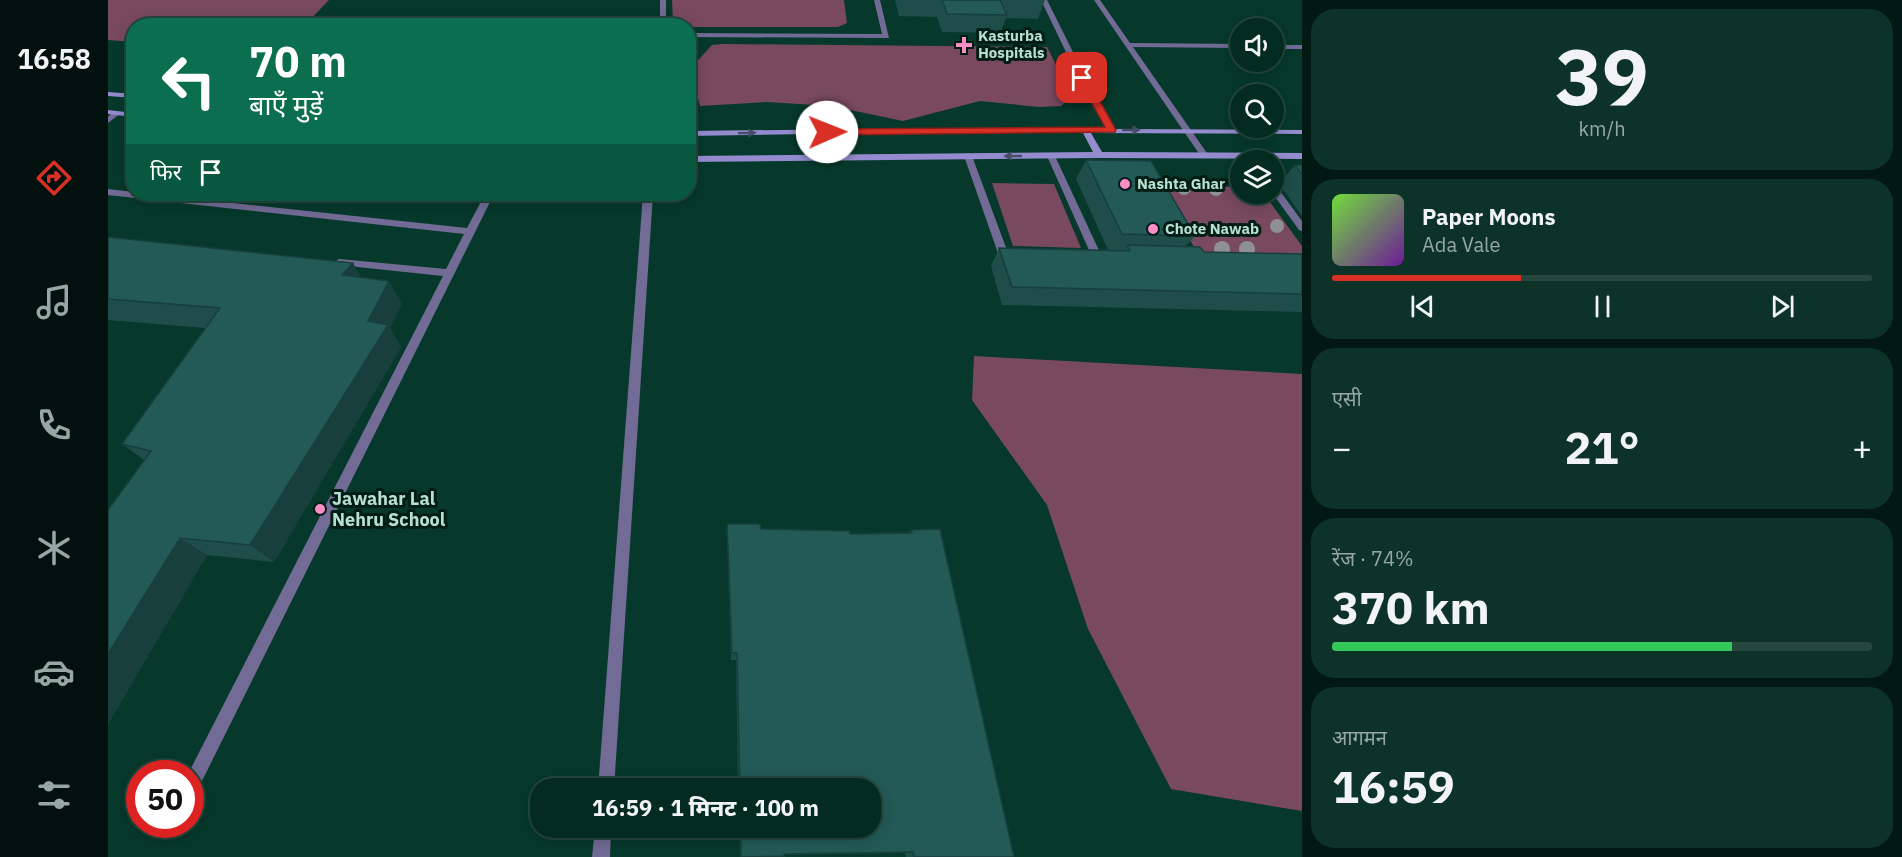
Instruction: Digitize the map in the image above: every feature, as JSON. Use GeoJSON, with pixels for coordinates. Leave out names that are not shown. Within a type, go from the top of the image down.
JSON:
{"type":"FeatureCollection","features":[{"type":"Feature","properties":{"kind":"main road"},"geometry":{"type":"LineString","coordinates":[[108,94],[126,95]]}},
{"type":"Feature","properties":{"kind":"main road"},"geometry":{"type":"LineString","coordinates":[[1085,130],[1099,155]]}},
{"type":"Feature","properties":{"kind":"main road"},"geometry":{"type":"LineString","coordinates":[[696,134],[1085,130],[1302,132]]}},
{"type":"Feature","properties":{"kind":"main road"},"geometry":{"type":"LineString","coordinates":[[696,159],[1099,155],[1135,159],[1205,156],[1230,158]]}},
{"type":"Feature","properties":{"kind":"main road"},"geometry":{"type":"LineString","coordinates":[[1284,157],[1302,156]]}},
{"type":"Feature","properties":{"kind":"street"},"geometry":{"type":"LineString","coordinates":[[663,0],[663,18]]}},
{"type":"Feature","properties":{"kind":"street"},"geometry":{"type":"LineString","coordinates":[[696,35],[886,36],[877,0]]}},
{"type":"Feature","properties":{"kind":"street"},"geometry":{"type":"LineString","coordinates":[[1044,0],[1092,98],[1111,130]]}},
{"type":"Feature","properties":{"kind":"street"},"geometry":{"type":"LineString","coordinates":[[1097,0],[1205,156]]}},
{"type":"Feature","properties":{"kind":"street"},"geometry":{"type":"LineString","coordinates":[[1130,45],[1230,46]]}},
{"type":"Feature","properties":{"kind":"street"},"geometry":{"type":"LineString","coordinates":[[1284,47],[1302,47]]}},
{"type":"Feature","properties":{"kind":"street"},"geometry":{"type":"LineString","coordinates":[[108,121],[112,113]]}},
{"type":"Feature","properties":{"kind":"street"},"geometry":{"type":"LineString","coordinates":[[968,156],[1004,256],[1016,256]]}},
{"type":"Feature","properties":{"kind":"street"},"geometry":{"type":"LineString","coordinates":[[1051,156],[1098,259]]}},
{"type":"Feature","properties":{"kind":"street"},"geometry":{"type":"LineString","coordinates":[[108,192],[126,194]]}},
{"type":"Feature","properties":{"kind":"street"},"geometry":{"type":"LineString","coordinates":[[191,201],[469,231]]}},
{"type":"Feature","properties":{"kind":"street"},"geometry":{"type":"LineString","coordinates":[[204,760],[485,201]]}},
{"type":"Feature","properties":{"kind":"street"},"geometry":{"type":"LineString","coordinates":[[607,778],[648,201]]}},
{"type":"Feature","properties":{"kind":"street"},"geometry":{"type":"LineString","coordinates":[[1284,203],[1302,228]]}},
{"type":"Feature","properties":{"kind":"street"},"geometry":{"type":"LineString","coordinates":[[1086,258],[1110,259]]}},
{"type":"Feature","properties":{"kind":"street"},"geometry":{"type":"LineString","coordinates":[[331,261],[448,273]]}},
{"type":"Feature","properties":{"kind":"street"},"geometry":{"type":"LineString","coordinates":[[601,857],[602,838]]}},
{"type":"Feature","properties":{"kind":"shaded area"},"geometry":{"type":"Polygon","coordinates":[[[108,0],[329,0],[312,18],[126,18],[126,41],[108,40],[108,0]]]}},
{"type":"Feature","properties":{"kind":"shaded area"},"geometry":{"type":"Polygon","coordinates":[[[672,0],[844,0],[847,23],[838,27],[696,27],[696,18],[673,18],[672,0]]]}},
{"type":"Feature","properties":{"kind":"shaded area"},"geometry":{"type":"Polygon","coordinates":[[[712,45],[1047,47],[1072,96],[1061,106],[1039,107],[980,101],[903,121],[831,106],[767,102],[700,106],[696,89],[696,63],[712,45]]]}},
{"type":"Feature","properties":{"kind":"shaded area"},"geometry":{"type":"Polygon","coordinates":[[[992,183],[1054,184],[1081,248],[1013,246],[992,183]]]}},
{"type":"Feature","properties":{"kind":"shaded area"},"geometry":{"type":"Polygon","coordinates":[[[1158,185],[1230,187],[1230,204],[1271,204],[1302,246],[1302,254],[1197,252],[1158,185]]]}},
{"type":"Feature","properties":{"kind":"shaded area"},"geometry":{"type":"Polygon","coordinates":[[[974,356],[1302,374],[1302,811],[1171,789],[1088,629],[1047,505],[972,400],[974,356]]]}},
{"type":"Feature","properties":{"kind":"building"},"geometry":{"type":"Polygon","coordinates":[[[942,0],[1000,0],[1007,15],[947,14],[942,0]]]}},
{"type":"Feature","properties":{"kind":"building"},"geometry":{"type":"Polygon","coordinates":[[[1086,160],[1151,161],[1195,236],[1122,234],[1086,160]]]}},
{"type":"Feature","properties":{"kind":"building"},"geometry":{"type":"Polygon","coordinates":[[[1295,165],[1302,165],[1302,175],[1295,165]]]}},
{"type":"Feature","properties":{"kind":"building"},"geometry":{"type":"Polygon","coordinates":[[[108,237],[353,263],[342,275],[389,281],[368,321],[388,325],[250,545],[180,538],[108,654],[108,510],[151,451],[122,444],[220,308],[108,299],[108,237]]]}},
{"type":"Feature","properties":{"kind":"building"},"geometry":{"type":"Polygon","coordinates":[[[1127,245],[1200,247],[1204,252],[1302,254],[1302,294],[1012,287],[999,248],[1130,251],[1127,245]]]}},
{"type":"Feature","properties":{"kind":"building"},"geometry":{"type":"Polygon","coordinates":[[[727,524],[760,524],[761,529],[850,531],[850,534],[912,533],[911,530],[940,529],[1014,857],[914,857],[913,852],[741,857],[741,838],[881,838],[881,778],[740,778],[737,653],[732,653],[727,524]]]}},
{"type":"Feature","properties":{"kind":"place","name":"Kasturba Hospitals"},"geometry":{"type":"Point","coordinates":[964,45]}},
{"type":"Feature","properties":{"kind":"place","name":"Nashta Ghar"},"geometry":{"type":"Point","coordinates":[1125,184]}},
{"type":"Feature","properties":{"kind":"place","name":"Chote Nawab"},"geometry":{"type":"Point","coordinates":[1153,229]}},
{"type":"Feature","properties":{"kind":"place","name":"Jawahar Lal Nehru School"},"geometry":{"type":"Point","coordinates":[320,509]}},
{"type":"Feature","properties":{"kind":"route"},"geometry":{"type":"LineString","coordinates":[[827,132],[1111,130],[1082,78]]}}]}
